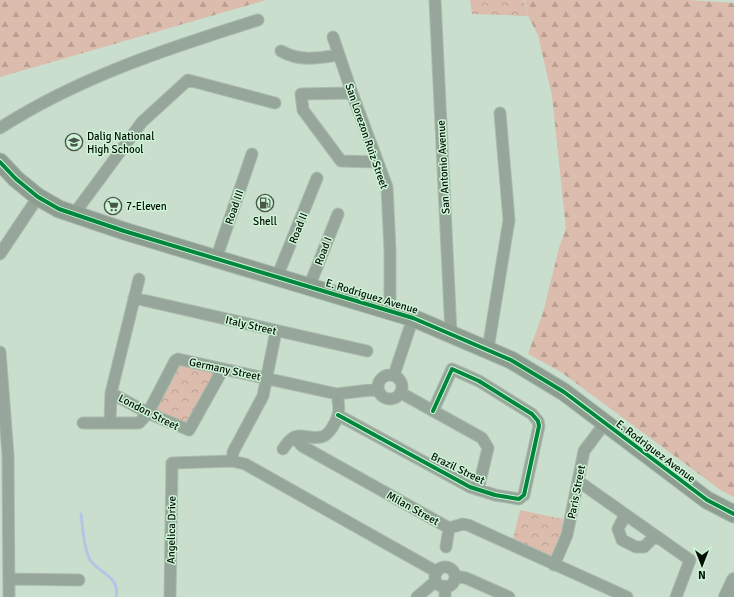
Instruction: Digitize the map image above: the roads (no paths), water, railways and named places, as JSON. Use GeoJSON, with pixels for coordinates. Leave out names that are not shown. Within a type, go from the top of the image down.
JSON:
{"type":"FeatureCollection","features":[{"type":"Feature","properties":{"kind":"main road","name":"E. Rodriguez Avenue"},"geometry":{"type":"LineString","coordinates":[[0,162],[16,179],[38,197],[74,214],[277,278],[390,310],[451,333],[511,360],[564,392],[707,500],[734,514]]}},
{"type":"Feature","properties":{"kind":"street","name":"San Antonio Avenue"},"geometry":{"type":"LineString","coordinates":[[435,0],[451,333]]}},
{"type":"Feature","properties":{"kind":"street"},"geometry":{"type":"LineString","coordinates":[[0,128],[37,107],[112,71],[170,48],[258,20]]}},
{"type":"Feature","properties":{"kind":"street","name":"San Lorezon Ruiz Street"},"geometry":{"type":"LineString","coordinates":[[333,37],[377,162],[387,186],[390,250],[390,310]]}},
{"type":"Feature","properties":{"kind":"street"},"geometry":{"type":"LineString","coordinates":[[281,51],[296,58],[310,59],[339,55]]}},
{"type":"Feature","properties":{"kind":"street"},"geometry":{"type":"LineString","coordinates":[[74,214],[142,122],[188,80],[275,103]]}},
{"type":"Feature","properties":{"kind":"street"},"geometry":{"type":"LineString","coordinates":[[352,92],[301,94],[303,110],[341,161],[377,162]]}},
{"type":"Feature","properties":{"kind":"street"},"geometry":{"type":"LineString","coordinates":[[488,349],[509,220],[500,113]]}},
{"type":"Feature","properties":{"kind":"street","name":"Road III"},"geometry":{"type":"LineString","coordinates":[[216,259],[252,154]]}},
{"type":"Feature","properties":{"kind":"street","name":"Road II"},"geometry":{"type":"LineString","coordinates":[[277,278],[317,178]]}},
{"type":"Feature","properties":{"kind":"street"},"geometry":{"type":"LineString","coordinates":[[0,252],[38,197]]}},
{"type":"Feature","properties":{"kind":"street","name":"Road I"},"geometry":{"type":"LineString","coordinates":[[309,287],[338,214]]}},
{"type":"Feature","properties":{"kind":"street"},"geometry":{"type":"LineString","coordinates":[[110,423],[111,393],[139,279]]}},
{"type":"Feature","properties":{"kind":"street","name":"Italy Street"},"geometry":{"type":"LineString","coordinates":[[134,298],[367,351]]}},
{"type":"Feature","properties":{"kind":"street"},"geometry":{"type":"LineString","coordinates":[[394,375],[413,318]]}},
{"type":"Feature","properties":{"kind":"street"},"geometry":{"type":"LineString","coordinates":[[276,331],[263,396],[232,457],[251,467],[441,584]]}},
{"type":"Feature","properties":{"kind":"street"},"geometry":{"type":"LineString","coordinates":[[0,352],[8,455],[9,597]]}},
{"type":"Feature","properties":{"kind":"street","name":"Germany Street"},"geometry":{"type":"LineString","coordinates":[[83,423],[139,423],[148,413],[178,358],[337,394],[378,389]]}},
{"type":"Feature","properties":{"kind":"street","name":"London Street"},"geometry":{"type":"LineString","coordinates":[[111,393],[148,413],[189,430],[223,369]]}},
{"type":"Feature","properties":{"kind":"street","name":"Brazil Street"},"geometry":{"type":"LineString","coordinates":[[338,415],[478,490],[519,499],[524,495],[539,426],[538,421],[532,414],[479,381],[452,369],[432,411]]}},
{"type":"Feature","properties":{"kind":"street"},"geometry":{"type":"LineString","coordinates":[[386,375],[394,375],[401,380],[401,393],[396,398],[389,400],[383,397],[378,389],[378,384],[382,377],[386,375]]}},
{"type":"Feature","properties":{"kind":"street"},"geometry":{"type":"LineString","coordinates":[[401,393],[482,438],[486,443],[488,448],[478,490]]}},
{"type":"Feature","properties":{"kind":"street"},"geometry":{"type":"LineString","coordinates":[[283,449],[288,441],[294,437],[303,435],[322,437],[328,433],[338,415],[337,394]]}},
{"type":"Feature","properties":{"kind":"street","name":"Paris Street"},"geometry":{"type":"LineString","coordinates":[[554,565],[567,535],[584,451],[605,423]]}},
{"type":"Feature","properties":{"kind":"street","name":"Milan Street"},"geometry":{"type":"LineString","coordinates":[[294,437],[302,446],[449,528],[463,524],[468,525],[627,597]]}},
{"type":"Feature","properties":{"kind":"street","name":"Angelica Drive"},"geometry":{"type":"LineString","coordinates":[[170,597],[172,463],[232,457]]}},
{"type":"Feature","properties":{"kind":"street"},"geometry":{"type":"LineString","coordinates":[[578,480],[654,536],[690,560],[676,597]]}},
{"type":"Feature","properties":{"kind":"street"},"geometry":{"type":"LineString","coordinates":[[625,515],[618,529],[622,540],[636,547],[644,547],[654,536]]}},
{"type":"Feature","properties":{"kind":"street"},"geometry":{"type":"LineString","coordinates":[[446,547],[449,528]]}},
{"type":"Feature","properties":{"kind":"street"},"geometry":{"type":"LineString","coordinates":[[417,597],[441,584],[453,582],[455,576],[453,570],[448,567],[440,569],[441,584]]}},
{"type":"Feature","properties":{"kind":"street"},"geometry":{"type":"LineString","coordinates":[[455,576],[466,578],[509,597]]}},
{"type":"Feature","properties":{"kind":"street"},"geometry":{"type":"LineString","coordinates":[[9,580],[79,580]]}},
{"type":"Feature","properties":{"kind":"street"},"geometry":{"type":"LineString","coordinates":[[726,597],[734,580]]}},
{"type":"Feature","properties":{"kind":"waterway"},"geometry":{"type":"LineString","coordinates":[[81,514],[84,542],[89,558],[92,563],[107,574],[115,584],[117,590],[116,597]]}},
{"type":"Feature","properties":{"kind":"place","name":"Dalig National High School"},"geometry":{"type":"Point","coordinates":[74,142]}},
{"type":"Feature","properties":{"kind":"place","name":"Shell"},"geometry":{"type":"Point","coordinates":[265,203]}},
{"type":"Feature","properties":{"kind":"place","name":"7-Eleven"},"geometry":{"type":"Point","coordinates":[113,206]}}]}
